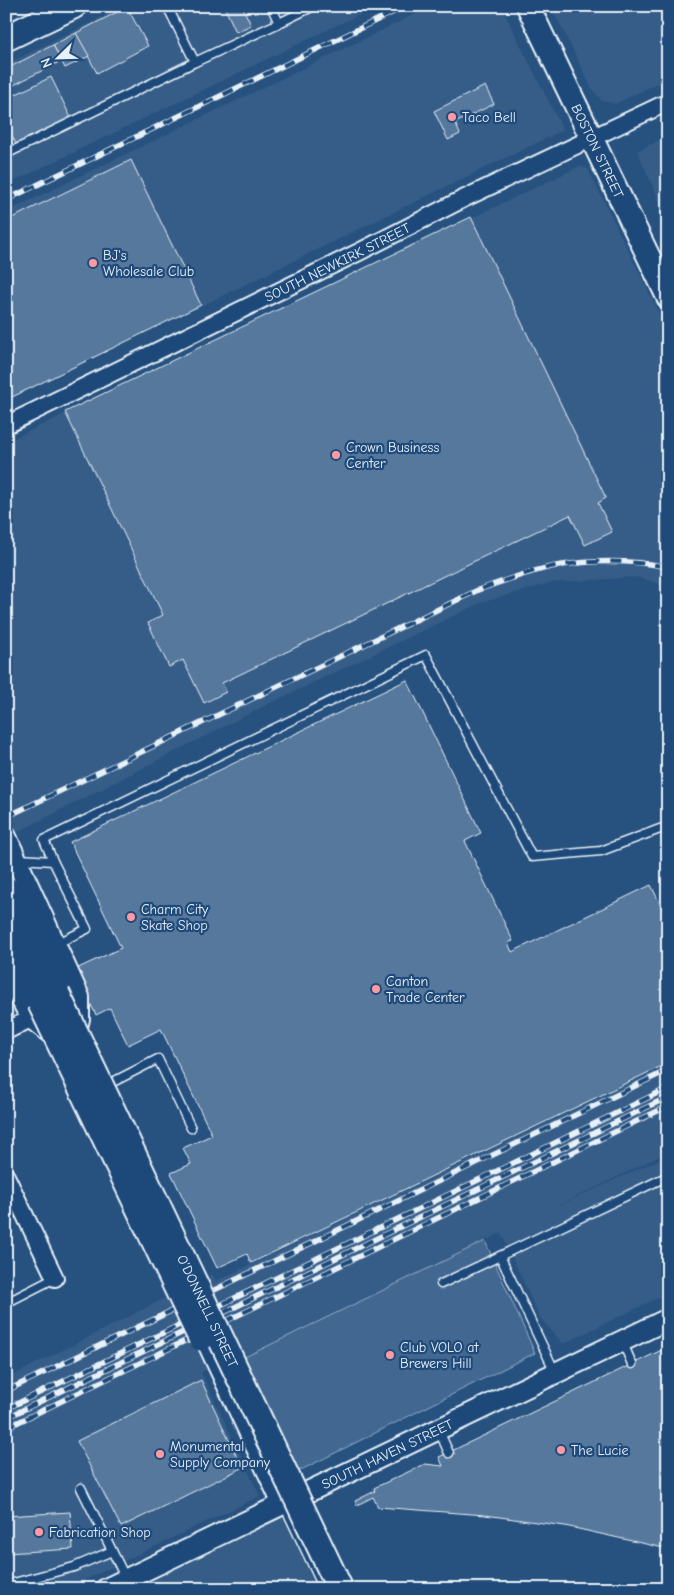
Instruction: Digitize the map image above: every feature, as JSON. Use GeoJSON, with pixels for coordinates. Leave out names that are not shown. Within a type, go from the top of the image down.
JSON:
{"type":"FeatureCollection","features":[{"type":"Feature","properties":{"kind":"main road"},"geometry":{"type":"LineString","coordinates":[[6,38],[72,6]]}},
{"type":"Feature","properties":{"kind":"main road","name":"BOSTON STREET"},"geometry":{"type":"LineString","coordinates":[[528,6],[668,297]]}},
{"type":"Feature","properties":{"kind":"main road","name":"O'DONNELL STREET"},"geometry":{"type":"LineString","coordinates":[[6,889],[52,1003],[323,1589]]}},
{"type":"Feature","properties":{"kind":"main road","name":"O'DONNELL STREET"},"geometry":{"type":"LineString","coordinates":[[6,932],[52,1003],[340,1589]]}},
{"type":"Feature","properties":{"kind":"street","name":"SOUTH NEWKIRK STREET"},"geometry":{"type":"LineString","coordinates":[[6,425],[463,200],[668,102]]}},
{"type":"Feature","properties":{"kind":"street","name":"O'DONNELL STREET"},"geometry":{"type":"LineString","coordinates":[[6,837],[56,944],[52,1003],[65,1044],[77,1059],[188,1303],[283,1504]]}},
{"type":"Feature","properties":{"kind":"street","name":"O'DONNELL STREET"},"geometry":{"type":"LineString","coordinates":[[6,970],[52,1003],[79,1019],[74,1041],[77,1059]]}},
{"type":"Feature","properties":{"kind":"street"},"geometry":{"type":"LineString","coordinates":[[6,1031],[52,1003]]}},
{"type":"Feature","properties":{"kind":"street"},"geometry":{"type":"LineString","coordinates":[[9,1187],[55,1278]]}},
{"type":"Feature","properties":{"kind":"street","name":"SOUTH HAVEN STREET"},"geometry":{"type":"LineString","coordinates":[[106,1589],[668,1319]]}},
{"type":"Feature","properties":{"kind":"lane"},"geometry":{"type":"LineString","coordinates":[[167,6],[195,62]]}},
{"type":"Feature","properties":{"kind":"lane"},"geometry":{"type":"LineString","coordinates":[[271,6],[279,23]]}},
{"type":"Feature","properties":{"kind":"lane"},"geometry":{"type":"LineString","coordinates":[[6,154],[314,6]]}},
{"type":"Feature","properties":{"kind":"lane"},"geometry":{"type":"LineString","coordinates":[[56,944],[87,929],[44,840],[426,655],[532,857],[601,850],[668,826]]}},
{"type":"Feature","properties":{"kind":"lane"},"geometry":{"type":"LineString","coordinates":[[16,859],[53,861]]}},
{"type":"Feature","properties":{"kind":"lane"},"geometry":{"type":"LineString","coordinates":[[92,1092],[158,1060],[191,1128]]}},
{"type":"Feature","properties":{"kind":"lane"},"geometry":{"type":"LineString","coordinates":[[441,1284],[668,1176]]}},
{"type":"Feature","properties":{"kind":"lane"},"geometry":{"type":"LineString","coordinates":[[500,1256],[556,1373]]}},
{"type":"Feature","properties":{"kind":"lane"},"geometry":{"type":"LineString","coordinates":[[6,1303],[55,1278]]}},
{"type":"Feature","properties":{"kind":"lane"},"geometry":{"type":"LineString","coordinates":[[622,1341],[632,1364]]}},
{"type":"Feature","properties":{"kind":"lane"},"geometry":{"type":"LineString","coordinates":[[438,1429],[449,1453]]}},
{"type":"Feature","properties":{"kind":"lane"},"geometry":{"type":"LineString","coordinates":[[80,1488],[126,1579]]}},
{"type":"Feature","properties":{"kind":"lane"},"geometry":{"type":"LineString","coordinates":[[283,1504],[323,1589]]}},
{"type":"Feature","properties":{"kind":"lane"},"geometry":{"type":"LineString","coordinates":[[6,1586],[74,1567],[112,1551]]}},
{"type":"Feature","properties":{"kind":"shaded area"},"geometry":{"type":"Polygon","coordinates":[[[125,6],[377,6],[6,185],[6,64],[125,6]]]}},
{"type":"Feature","properties":{"kind":"shaded area"},"geometry":{"type":"Polygon","coordinates":[[[432,6],[501,6],[563,130],[6,401],[6,212],[432,6]]]}},
{"type":"Feature","properties":{"kind":"shaded area"},"geometry":{"type":"Polygon","coordinates":[[[551,6],[668,6],[668,78],[615,104],[602,101],[592,89],[551,6]]]}},
{"type":"Feature","properties":{"kind":"shaded area"},"geometry":{"type":"Polygon","coordinates":[[[668,136],[668,221],[637,151],[668,136]]]}},
{"type":"Feature","properties":{"kind":"shaded area"},"geometry":{"type":"Polygon","coordinates":[[[580,166],[588,169],[668,331],[668,586],[635,577],[551,583],[483,602],[260,708],[6,838],[6,442],[580,166]]]}},
{"type":"Feature","properties":{"kind":"shaded area"},"geometry":{"type":"Polygon","coordinates":[[[668,1065],[668,1152],[546,1212],[668,1155],[668,1293],[563,1344],[540,1318],[501,1233],[245,1357],[201,1372],[260,1496],[66,1589],[6,1589],[6,1379],[212,1274],[216,1281],[668,1065]]]}},
{"type":"Feature","properties":{"kind":"shaded area","name":"Club VOLO at Brewers Hill"},"geometry":{"type":"Polygon","coordinates":[[[485,1241],[535,1353],[297,1472],[245,1357],[485,1241]]]}},
{"type":"Feature","properties":{"kind":"shaded area"},"geometry":{"type":"Polygon","coordinates":[[[285,1507],[322,1524],[353,1589],[108,1589],[285,1507]]]}},
{"type":"Feature","properties":{"kind":"building"},"geometry":{"type":"Polygon","coordinates":[[[224,6],[242,6],[251,25],[236,32],[224,6]]]}},
{"type":"Feature","properties":{"kind":"building"},"geometry":{"type":"Polygon","coordinates":[[[127,7],[148,46],[97,73],[76,33],[127,7]]]}},
{"type":"Feature","properties":{"kind":"building"},"geometry":{"type":"Polygon","coordinates":[[[76,33],[89,56],[65,68],[53,45],[76,33]]]}},
{"type":"Feature","properties":{"kind":"building"},"geometry":{"type":"Polygon","coordinates":[[[53,45],[61,61],[6,89],[6,69],[53,45]]]}},
{"type":"Feature","properties":{"kind":"building"},"geometry":{"type":"Polygon","coordinates":[[[51,77],[71,118],[16,144],[6,123],[6,99],[51,77]]]}},
{"type":"Feature","properties":{"kind":"building","name":"Taco Bell"},"geometry":{"type":"Polygon","coordinates":[[[485,86],[494,104],[455,123],[460,134],[448,140],[434,111],[485,86]]]}},
{"type":"Feature","properties":{"kind":"building","name":"BJ's Wholesale Club"},"geometry":{"type":"Polygon","coordinates":[[[131,160],[201,305],[6,400],[6,221],[131,160]]]}},
{"type":"Feature","properties":{"kind":"building","name":"Crown Business Center"},"geometry":{"type":"Polygon","coordinates":[[[471,217],[606,498],[598,503],[612,532],[585,545],[570,515],[222,683],[226,692],[204,703],[183,660],[169,667],[148,623],[163,615],[65,412],[471,217]]]}},
{"type":"Feature","properties":{"kind":"building","name":"Canton Trade Center"},"geometry":{"type":"Polygon","coordinates":[[[407,680],[481,833],[465,841],[513,941],[508,943],[512,952],[651,885],[668,920],[668,1063],[251,1263],[247,1254],[217,1268],[171,1173],[191,1164],[183,1148],[212,1135],[161,1029],[128,1045],[110,1008],[96,1015],[74,970],[121,948],[70,842],[407,680]]]}},
{"type":"Feature","properties":{"kind":"building","name":"The Lucie"},"geometry":{"type":"Polygon","coordinates":[[[668,1347],[668,1549],[565,1526],[485,1515],[378,1507],[373,1497],[357,1505],[355,1501],[375,1491],[374,1488],[425,1464],[443,1466],[439,1457],[668,1347]]]}},
{"type":"Feature","properties":{"kind":"building","name":"Monumental Supply Company"},"geometry":{"type":"Polygon","coordinates":[[[201,1380],[242,1468],[121,1527],[77,1441],[201,1380]]]}},
{"type":"Feature","properties":{"kind":"building","name":"Fabrication Shop"},"geometry":{"type":"Polygon","coordinates":[[[70,1512],[73,1549],[6,1553],[6,1516],[70,1512]]]}},
{"type":"Feature","properties":{"kind":"railway"},"geometry":{"type":"LineString","coordinates":[[6,200],[406,6]]}},
{"type":"Feature","properties":{"kind":"railway"},"geometry":{"type":"LineString","coordinates":[[6,817],[478,590],[517,576],[570,564],[626,562],[668,567]]}},
{"type":"Feature","properties":{"kind":"railway"},"geometry":{"type":"LineString","coordinates":[[6,1391],[668,1070]]}},
{"type":"Feature","properties":{"kind":"railway"},"geometry":{"type":"LineString","coordinates":[[6,1409],[668,1088]]}},
{"type":"Feature","properties":{"kind":"railway"},"geometry":{"type":"LineString","coordinates":[[6,1418],[668,1097]]}},
{"type":"Feature","properties":{"kind":"railway"},"geometry":{"type":"LineString","coordinates":[[6,1428],[668,1106]]}},
{"type":"Feature","properties":{"kind":"place","name":"Taco Bell"},"geometry":{"type":"Point","coordinates":[452,117]}},
{"type":"Feature","properties":{"kind":"place","name":"BJ's Wholesale Club"},"geometry":{"type":"Point","coordinates":[93,263]}},
{"type":"Feature","properties":{"kind":"place","name":"Crown Business Center"},"geometry":{"type":"Point","coordinates":[336,455]}},
{"type":"Feature","properties":{"kind":"place","name":"Charm City Skate Shop"},"geometry":{"type":"Point","coordinates":[131,917]}},
{"type":"Feature","properties":{"kind":"place","name":"Canton Trade Center"},"geometry":{"type":"Point","coordinates":[376,989]}},
{"type":"Feature","properties":{"kind":"place","name":"Club VOLO at Brewers Hill"},"geometry":{"type":"Point","coordinates":[390,1355]}},
{"type":"Feature","properties":{"kind":"place","name":"The Lucie"},"geometry":{"type":"Point","coordinates":[561,1450]}},
{"type":"Feature","properties":{"kind":"place","name":"Monumental Supply Company"},"geometry":{"type":"Point","coordinates":[160,1454]}},
{"type":"Feature","properties":{"kind":"place","name":"Fabrication Shop"},"geometry":{"type":"Point","coordinates":[39,1532]}}]}
